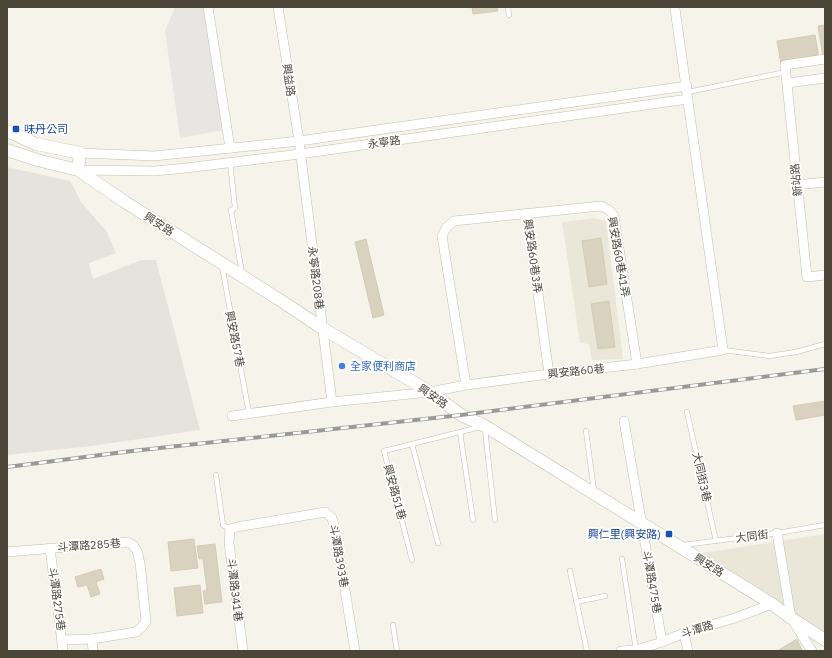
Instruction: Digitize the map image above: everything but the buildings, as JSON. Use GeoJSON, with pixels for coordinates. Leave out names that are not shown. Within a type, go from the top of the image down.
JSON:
{"type":"FeatureCollection","features":[{"type":"Feature","properties":{"kind":"street"},"geometry":{"type":"LineString","coordinates":[[208,7],[230,148]]}},
{"type":"Feature","properties":{"kind":"street","name":"興益路"},"geometry":{"type":"LineString","coordinates":[[278,7],[300,154]]}},
{"type":"Feature","properties":{"kind":"street"},"geometry":{"type":"LineString","coordinates":[[675,9],[723,350]]}},
{"type":"Feature","properties":{"kind":"street"},"geometry":{"type":"LineString","coordinates":[[785,69],[825,59]]}},
{"type":"Feature","properties":{"kind":"street","name":"新站路"},"geometry":{"type":"LineString","coordinates":[[785,69],[788,83],[796,185],[807,277],[825,275]]}},
{"type":"Feature","properties":{"kind":"street"},"geometry":{"type":"LineString","coordinates":[[788,83],[825,78]]}},
{"type":"Feature","properties":{"kind":"street","name":"永寧路"},"geometry":{"type":"LineString","coordinates":[[80,153],[154,156],[299,142],[688,93]]}},
{"type":"Feature","properties":{"kind":"street","name":"永寧路"},"geometry":{"type":"LineString","coordinates":[[78,170],[155,171],[300,154],[688,93]]}},
{"type":"Feature","properties":{"kind":"street"},"geometry":{"type":"LineString","coordinates":[[7,131],[36,144],[80,153],[78,170]]}},
{"type":"Feature","properties":{"kind":"street","name":"興安路"},"geometry":{"type":"LineString","coordinates":[[7,150],[37,160],[78,170],[322,328],[430,392],[461,415],[485,426],[594,493],[772,604],[825,640]]}},
{"type":"Feature","properties":{"kind":"street","name":"永寧路208巷"},"geometry":{"type":"LineString","coordinates":[[300,154],[332,402]]}},
{"type":"Feature","properties":{"kind":"street"},"geometry":{"type":"LineString","coordinates":[[796,185],[825,182]]}},
{"type":"Feature","properties":{"kind":"street","name":"興安路60巷41弄"},"geometry":{"type":"LineString","coordinates":[[527,213],[601,206],[609,210],[614,216],[637,364]]}},
{"type":"Feature","properties":{"kind":"street","name":"興安路60巷3弄"},"geometry":{"type":"LineString","coordinates":[[466,384],[442,236],[446,228],[454,222],[527,213],[549,374]]}},
{"type":"Feature","properties":{"kind":"street","name":"興安路60巷"},"geometry":{"type":"LineString","coordinates":[[232,416],[332,402],[430,392],[466,384],[637,364],[723,350]]}},
{"type":"Feature","properties":{"kind":"street","name":"斗潭路475巷"},"geometry":{"type":"LineString","coordinates":[[624,421],[662,642]]}},
{"type":"Feature","properties":{"kind":"street","name":"斗潭路393巷"},"geometry":{"type":"LineString","coordinates":[[230,529],[315,513],[325,512],[332,518],[335,528],[355,651]]}},
{"type":"Feature","properties":{"kind":"street","name":"斗潭路341巷"},"geometry":{"type":"LineString","coordinates":[[230,529],[229,543],[242,651]]}},
{"type":"Feature","properties":{"kind":"street"},"geometry":{"type":"LineString","coordinates":[[777,533],[791,618]]}},
{"type":"Feature","properties":{"kind":"street","name":"斗潭路285巷"},"geometry":{"type":"LineString","coordinates":[[50,548],[128,542],[138,551],[140,563],[146,621],[142,627],[136,632],[92,639],[63,640]]}},
{"type":"Feature","properties":{"kind":"street"},"geometry":{"type":"LineString","coordinates":[[7,552],[50,548]]}},
{"type":"Feature","properties":{"kind":"street","name":"斗潭路275巷"},"geometry":{"type":"LineString","coordinates":[[50,548],[63,640],[63,651]]}},
{"type":"Feature","properties":{"kind":"street","name":"斗潭路"},"geometry":{"type":"LineString","coordinates":[[621,651],[637,650],[684,633],[736,618],[772,604]]}},
{"type":"Feature","properties":{"kind":"street","name":"興安路"},"geometry":{"type":"LineString","coordinates":[[791,618],[811,651]]}},
{"type":"Feature","properties":{"kind":"street"},"geometry":{"type":"LineString","coordinates":[[684,633],[688,651]]}},
{"type":"Feature","properties":{"kind":"street"},"geometry":{"type":"LineString","coordinates":[[92,639],[93,651]]}},
{"type":"Feature","properties":{"kind":"lane"},"geometry":{"type":"LineString","coordinates":[[508,7],[509,15]]}},
{"type":"Feature","properties":{"kind":"lane"},"geometry":{"type":"LineString","coordinates":[[688,93],[785,69]]}},
{"type":"Feature","properties":{"kind":"lane"},"geometry":{"type":"LineString","coordinates":[[230,162],[235,208],[231,210],[242,276]]}},
{"type":"Feature","properties":{"kind":"lane","name":"興安路57巷"},"geometry":{"type":"LineString","coordinates":[[221,264],[249,413]]}},
{"type":"Feature","properties":{"kind":"lane"},"geometry":{"type":"LineString","coordinates":[[723,350],[770,356],[796,352],[825,344]]}},
{"type":"Feature","properties":{"kind":"lane","name":"大同街3巷"},"geometry":{"type":"LineString","coordinates":[[687,412],[716,541]]}},
{"type":"Feature","properties":{"kind":"lane"},"geometry":{"type":"LineString","coordinates":[[485,426],[495,520]]}},
{"type":"Feature","properties":{"kind":"lane","name":"興安路51巷"},"geometry":{"type":"LineString","coordinates":[[412,560],[384,451],[485,426]]}},
{"type":"Feature","properties":{"kind":"lane"},"geometry":{"type":"LineString","coordinates":[[586,431],[594,493]]}},
{"type":"Feature","properties":{"kind":"lane"},"geometry":{"type":"LineString","coordinates":[[460,432],[473,520]]}},
{"type":"Feature","properties":{"kind":"lane"},"geometry":{"type":"LineString","coordinates":[[412,444],[438,543]]}},
{"type":"Feature","properties":{"kind":"lane"},"geometry":{"type":"LineString","coordinates":[[216,475],[223,525],[230,529]]}},
{"type":"Feature","properties":{"kind":"lane","name":"大同街"},"geometry":{"type":"LineString","coordinates":[[679,546],[825,525]]}},
{"type":"Feature","properties":{"kind":"lane"},"geometry":{"type":"LineString","coordinates":[[622,558],[637,650]]}},
{"type":"Feature","properties":{"kind":"lane"},"geometry":{"type":"LineString","coordinates":[[570,571],[587,651]]}},
{"type":"Feature","properties":{"kind":"lane"},"geometry":{"type":"LineString","coordinates":[[576,602],[605,596]]}},
{"type":"Feature","properties":{"kind":"lane"},"geometry":{"type":"LineString","coordinates":[[393,625],[397,651]]}},
{"type":"Feature","properties":{"kind":"shaded area"},"geometry":{"type":"Polygon","coordinates":[[[175,7],[203,7],[224,130],[180,138],[165,31],[175,7]]]}},
{"type":"Feature","properties":{"kind":"shaded area"},"geometry":{"type":"Polygon","coordinates":[[[7,167],[70,181],[82,203],[107,232],[116,253],[89,263],[93,279],[141,260],[156,260],[200,430],[92,446],[7,455],[7,167]]]}},
{"type":"Feature","properties":{"kind":"shaded area"},"geometry":{"type":"Polygon","coordinates":[[[595,218],[606,221],[623,359],[592,360],[589,344],[580,343],[562,222],[595,218]]]}},
{"type":"Feature","properties":{"kind":"shaded area"},"geometry":{"type":"Polygon","coordinates":[[[825,534],[825,632],[696,554],[825,534]]]}},
{"type":"Feature","properties":{"kind":"railway"},"geometry":{"type":"LineString","coordinates":[[7,467],[132,451],[461,415],[825,369]]}},
{"type":"Feature","properties":{"kind":"place","name":"味丹公司"},"geometry":{"type":"Point","coordinates":[16,129]}},
{"type":"Feature","properties":{"kind":"place","name":"全家便利商店"},"geometry":{"type":"Point","coordinates":[342,366]}},
{"type":"Feature","properties":{"kind":"place","name":"興仁里(興安路)"},"geometry":{"type":"Point","coordinates":[669,534]}}]}
